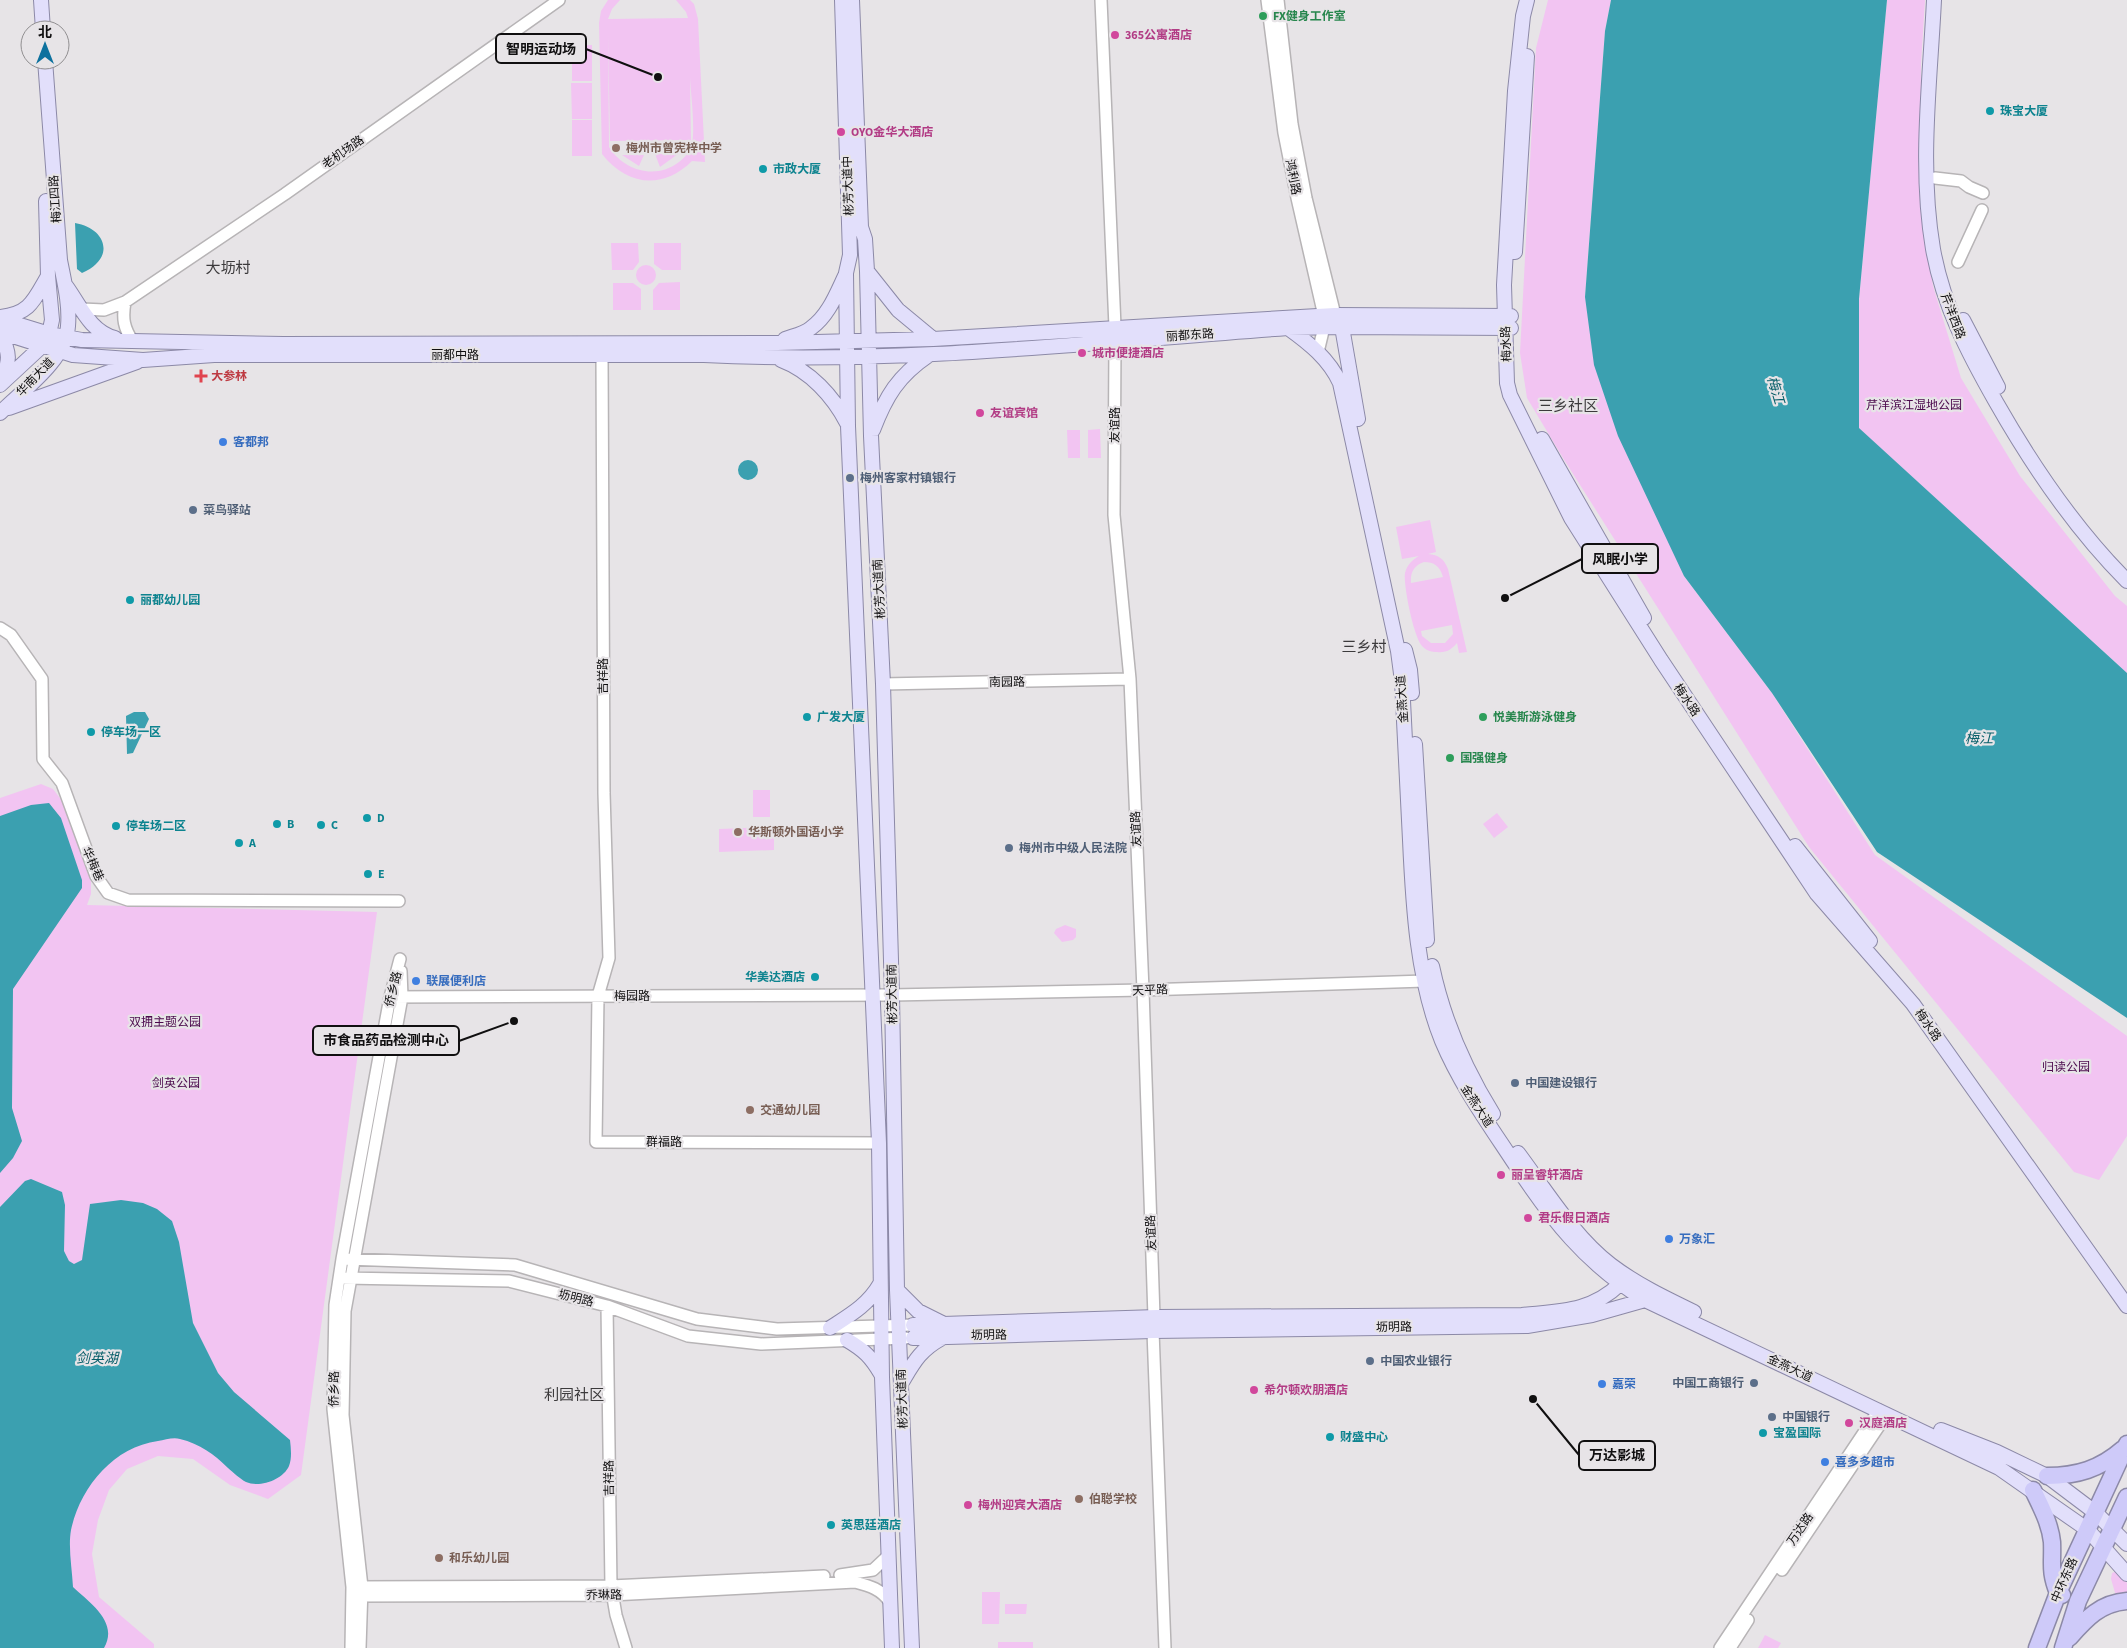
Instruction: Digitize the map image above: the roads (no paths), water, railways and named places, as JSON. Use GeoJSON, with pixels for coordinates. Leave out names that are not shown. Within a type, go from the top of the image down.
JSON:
{"type":"FeatureCollection","features":[{"type":"Feature","properties":{"kind":"highway"},"geometry":{"type":"LineString","coordinates":[[2047,1476],[2066,1476],[2089,1471],[2111,1460],[2126,1446]]}},
{"type":"Feature","properties":{"kind":"highway","name":"中环东路"},"geometry":{"type":"LineString","coordinates":[[2037,1648],[2058,1593],[2126,1446]]}},
{"type":"Feature","properties":{"kind":"highway"},"geometry":{"type":"LineString","coordinates":[[2033,1490],[2049,1527],[2052,1542],[2051,1575],[2058,1593],[2078,1601]]}},
{"type":"Feature","properties":{"kind":"highway","name":"中环东路"},"geometry":{"type":"LineString","coordinates":[[2065,1645],[2078,1601],[2102,1546],[2127,1497]]}},
{"type":"Feature","properties":{"kind":"highway"},"geometry":{"type":"LineString","coordinates":[[2065,1645],[2090,1615],[2114,1602],[2127,1601]]}},
{"type":"Feature","properties":{"kind":"main road"},"geometry":{"type":"LineString","coordinates":[[31,0],[33,20]]}},
{"type":"Feature","properties":{"kind":"main road"},"geometry":{"type":"LineString","coordinates":[[40,0],[42,20]]}},
{"type":"Feature","properties":{"kind":"main road","name":"彬芳大道中"},"geometry":{"type":"LineString","coordinates":[[842,0],[850,255],[846,273],[847,341]]}},
{"type":"Feature","properties":{"kind":"main road","name":"彬芳大道中"},"geometry":{"type":"LineString","coordinates":[[852,0],[861,227],[865,239],[867,272],[868,340]]}},
{"type":"Feature","properties":{"kind":"main road","name":"梅水路"},"geometry":{"type":"LineString","coordinates":[[1527,0],[1523,16],[1515,91],[1504,284],[1514,385],[1518,398],[1672,665],[1761,803],[1948,1038],[2127,1299]]}},
{"type":"Feature","properties":{"kind":"main road","name":"梅水路"},"geometry":{"type":"LineString","coordinates":[[1534,0],[1530,16],[1508,322],[1507,383],[1510,395],[1571,518],[1656,653],[1817,894],[1913,1004],[2127,1306]]}},
{"type":"Feature","properties":{"kind":"main road","name":"芹洋西路"},"geometry":{"type":"LineString","coordinates":[[1934,0],[1927,122],[1928,202],[1933,248],[1949,310],[1971,359],[2035,469],[2066,512],[2127,581]]}},
{"type":"Feature","properties":{"kind":"main road","name":"芹洋西路"},"geometry":{"type":"LineString","coordinates":[[1944,0],[1936,120],[1935,178],[1942,246],[1955,300],[2024,438],[2076,511],[2127,568]]}},
{"type":"Feature","properties":{"kind":"main road","name":"梅江四路"},"geometry":{"type":"LineString","coordinates":[[37,70],[52,320],[45,340]]}},
{"type":"Feature","properties":{"kind":"main road","name":"梅江四路"},"geometry":{"type":"LineString","coordinates":[[46,70],[60,260],[65,285],[68,326],[66,338]]}},
{"type":"Feature","properties":{"kind":"main road"},"geometry":{"type":"LineString","coordinates":[[867,272],[897,310],[933,339]]}},
{"type":"Feature","properties":{"kind":"main road"},"geometry":{"type":"LineString","coordinates":[[777,343],[810,329],[820,320],[830,308],[846,273]]}},
{"type":"Feature","properties":{"kind":"main road"},"geometry":{"type":"LineString","coordinates":[[0,318],[22,312],[30,306],[48,276]]}},
{"type":"Feature","properties":{"kind":"main road"},"geometry":{"type":"LineString","coordinates":[[65,285],[92,324],[101,333],[133,342]]}},
{"type":"Feature","properties":{"kind":"main road"},"geometry":{"type":"LineString","coordinates":[[0,318],[45,340]]}},
{"type":"Feature","properties":{"kind":"main road","name":"丽都东路"},"geometry":{"type":"LineString","coordinates":[[868,340],[1288,328],[1332,321]]}},
{"type":"Feature","properties":{"kind":"main road","name":"丽都东路"},"geometry":{"type":"LineString","coordinates":[[869,356],[929,355],[1115,334],[1332,321],[1508,322]]}},
{"type":"Feature","properties":{"kind":"main road","name":"金燕大道"},"geometry":{"type":"LineString","coordinates":[[1332,321],[1349,368],[1370,491],[1410,670],[1425,932],[1432,968],[1439,997],[1462,1058],[1501,1128],[1578,1233],[1610,1264],[1631,1278],[1656,1293],[1731,1331],[1952,1435],[1997,1452],[2047,1476],[2096,1513],[2127,1544]]}},
{"type":"Feature","properties":{"kind":"main road","name":"金燕大道"},"geometry":{"type":"LineString","coordinates":[[1288,328],[1318,352],[1335,372],[1344,394],[1398,651],[1403,698],[1414,918],[1426,981],[1442,1040],[1462,1082],[1544,1208],[1570,1240],[1620,1284],[1645,1300],[1999,1468],[2088,1530],[2127,1574]]}},
{"type":"Feature","properties":{"kind":"main road"},"geometry":{"type":"LineString","coordinates":[[0,333],[45,340]]}},
{"type":"Feature","properties":{"kind":"main road"},"geometry":{"type":"LineString","coordinates":[[0,333],[9,353],[7,365],[0,381]]}},
{"type":"Feature","properties":{"kind":"main road","name":"丽都中路"},"geometry":{"type":"LineString","coordinates":[[45,340],[66,338],[133,342],[273,344],[777,343],[868,340]]}},
{"type":"Feature","properties":{"kind":"main road","name":"华南大道"},"geometry":{"type":"LineString","coordinates":[[1,412],[49,366],[66,338]]}},
{"type":"Feature","properties":{"kind":"main road","name":"丽都中路"},"geometry":{"type":"LineString","coordinates":[[45,340],[59,351],[73,355],[143,360],[214,355],[602,354],[776,358],[869,356]]}},
{"type":"Feature","properties":{"kind":"main road","name":"华南大道"},"geometry":{"type":"LineString","coordinates":[[0,385],[45,340]]}},
{"type":"Feature","properties":{"kind":"main road","name":"彬芳大道南"},"geometry":{"type":"LineString","coordinates":[[868,340],[883,684],[892,995],[897,1290],[906,1331],[902,1383],[912,1648]]}},
{"type":"Feature","properties":{"kind":"main road","name":"彬芳大道南"},"geometry":{"type":"LineString","coordinates":[[847,341],[848,426],[874,995],[879,1143],[882,1377],[892,1648]]}},
{"type":"Feature","properties":{"kind":"main road"},"geometry":{"type":"LineString","coordinates":[[820,342],[820,357]]}},
{"type":"Feature","properties":{"kind":"main road"},"geometry":{"type":"LineString","coordinates":[[871,436],[882,409],[896,384],[913,366],[929,355]]}},
{"type":"Feature","properties":{"kind":"main road"},"geometry":{"type":"LineString","coordinates":[[776,358],[794,365],[820,385],[841,412],[848,426]]}},
{"type":"Feature","properties":{"kind":"main road"},"geometry":{"type":"LineString","coordinates":[[1,412],[143,360]]}},
{"type":"Feature","properties":{"kind":"main road"},"geometry":{"type":"LineString","coordinates":[[1335,372],[1341,368],[1349,368]]}},
{"type":"Feature","properties":{"kind":"main road"},"geometry":{"type":"LineString","coordinates":[[830,1328],[863,1306],[872,1297],[880,1284]]}},
{"type":"Feature","properties":{"kind":"main road","name":"坜明路"},"geometry":{"type":"LineString","coordinates":[[906,1331],[1522,1316],[1562,1311],[1593,1304],[1608,1296],[1620,1284]]}},
{"type":"Feature","properties":{"kind":"main road"},"geometry":{"type":"LineString","coordinates":[[897,1290],[918,1311],[946,1330],[926,1347],[914,1361],[902,1383]]}},
{"type":"Feature","properties":{"kind":"main road","name":"坜明路"},"geometry":{"type":"LineString","coordinates":[[1151,1326],[1527,1326],[1592,1315],[1645,1300]]}},
{"type":"Feature","properties":{"kind":"main road"},"geometry":{"type":"LineString","coordinates":[[847,1340],[861,1348],[874,1361],[882,1377]]}},
{"type":"Feature","properties":{"kind":"main road"},"geometry":{"type":"LineString","coordinates":[[2019,1481],[2028,1467]]}},
{"type":"Feature","properties":{"kind":"street","name":"老机场路"},"geometry":{"type":"LineString","coordinates":[[82,308],[104,310],[125,302],[284,194],[559,0]]}},
{"type":"Feature","properties":{"kind":"street","name":"友谊路"},"geometry":{"type":"LineString","coordinates":[[1102,0],[1115,334],[1114,516],[1130,679],[1143,990],[1157,1648]]}},
{"type":"Feature","properties":{"kind":"street","name":"鸿利路"},"geometry":{"type":"LineString","coordinates":[[1266,0],[1284,133],[1297,198],[1332,321]]}},
{"type":"Feature","properties":{"kind":"street","name":"鸿利路"},"geometry":{"type":"LineString","coordinates":[[1278,0],[1292,124],[1332,321],[1318,352]]}},
{"type":"Feature","properties":{"kind":"street"},"geometry":{"type":"LineString","coordinates":[[1935,178],[1961,181],[1983,194]]}},
{"type":"Feature","properties":{"kind":"street"},"geometry":{"type":"LineString","coordinates":[[1958,262],[1982,210]]}},
{"type":"Feature","properties":{"kind":"street"},"geometry":{"type":"LineString","coordinates":[[125,302],[124,327],[133,342]]}},
{"type":"Feature","properties":{"kind":"street","name":"吉祥路"},"geometry":{"type":"LineString","coordinates":[[598,996],[609,958],[604,793],[602,354]]}},
{"type":"Feature","properties":{"kind":"street","name":"华梅巷"},"geometry":{"type":"LineString","coordinates":[[0,628],[11,635],[42,679],[43,759],[62,783],[96,876],[108,893],[128,900],[399,901]]}},
{"type":"Feature","properties":{"kind":"street","name":"南园路"},"geometry":{"type":"LineString","coordinates":[[883,684],[1130,679]]}},
{"type":"Feature","properties":{"kind":"street","name":"天平路"},"geometry":{"type":"LineString","coordinates":[[874,995],[1143,990],[1426,981]]}},
{"type":"Feature","properties":{"kind":"street","name":"梅园路"},"geometry":{"type":"LineString","coordinates":[[396,997],[874,995]]}},
{"type":"Feature","properties":{"kind":"street","name":"群福路"},"geometry":{"type":"LineString","coordinates":[[598,996],[596,1142],[879,1143]]}},
{"type":"Feature","properties":{"kind":"street","name":"侨乡路"},"geometry":{"type":"LineString","coordinates":[[360,1648],[357,1591],[333,1409],[335,1305],[345,1278],[396,997]]}},
{"type":"Feature","properties":{"kind":"street","name":"坜明路"},"geometry":{"type":"LineString","coordinates":[[347,1260],[515,1265],[697,1319],[777,1329],[830,1328],[882,1332],[906,1331]]}},
{"type":"Feature","properties":{"kind":"street","name":"坜明路"},"geometry":{"type":"LineString","coordinates":[[345,1278],[509,1281],[607,1306],[688,1336],[761,1344],[847,1340],[882,1332]]}},
{"type":"Feature","properties":{"kind":"street","name":"吉祥路"},"geometry":{"type":"LineString","coordinates":[[607,1306],[611,1590],[626,1648]]}},
{"type":"Feature","properties":{"kind":"street","name":"友谊路"},"geometry":{"type":"LineString","coordinates":[[1151,1326],[1165,1648]]}},
{"type":"Feature","properties":{"kind":"street","name":"万达路"},"geometry":{"type":"LineString","coordinates":[[1720,1648],[1883,1412]]}},
{"type":"Feature","properties":{"kind":"street","name":"万达路"},"geometry":{"type":"LineString","coordinates":[[1730,1648],[1883,1412]]}},
{"type":"Feature","properties":{"kind":"street"},"geometry":{"type":"LineString","coordinates":[[854,1578],[873,1570],[889,1555]]}},
{"type":"Feature","properties":{"kind":"street"},"geometry":{"type":"LineString","coordinates":[[854,1578],[884,1592],[890,1602]]}},
{"type":"Feature","properties":{"kind":"street","name":"乔琳路"},"geometry":{"type":"LineString","coordinates":[[357,1591],[611,1590],[854,1578]]}},
{"type":"Feature","properties":{"kind":"street","name":"侨乡路"},"geometry":{"type":"LineString","coordinates":[[351,1648],[357,1591]]}},
{"type":"Feature","properties":{"kind":"water","name":"梅江"},"geometry":{"type":"Polygon","coordinates":[[[1611,0],[1887,0],[1859,299],[1859,428],[2127,673],[2127,1018],[1877,852],[1772,693],[1684,576],[1618,436],[1594,365],[1585,297],[1605,31],[1611,0]]]}},
{"type":"Feature","properties":{"kind":"water"},"geometry":{"type":"Polygon","coordinates":[[[75,223],[95,231],[103,245],[103,253],[99,260],[93,267],[82,273],[77,269],[75,223]]]}},
{"type":"Feature","properties":{"kind":"water"},"geometry":{"type":"Polygon","coordinates":[[[748,460],[755,463],[758,470],[755,477],[748,480],[741,477],[738,470],[741,463],[748,460]]]}},
{"type":"Feature","properties":{"kind":"water"},"geometry":{"type":"Polygon","coordinates":[[[134,712],[145,712],[149,719],[133,753],[127,754],[126,716],[134,712]]]}},
{"type":"Feature","properties":{"kind":"water"},"geometry":{"type":"Polygon","coordinates":[[[49,803],[61,818],[82,880],[82,888],[13,989],[12,1108],[22,1141],[13,1158],[0,1173],[0,816],[31,805],[49,803]]]}},
{"type":"Feature","properties":{"kind":"water","name":"剑英湖"},"geometry":{"type":"Polygon","coordinates":[[[31,1179],[62,1192],[65,1205],[64,1251],[69,1261],[74,1264],[82,1260],[90,1204],[121,1200],[143,1203],[157,1209],[172,1221],[179,1242],[193,1323],[218,1373],[234,1392],[290,1440],[291,1457],[289,1466],[282,1475],[270,1482],[251,1484],[246,1482],[206,1450],[177,1438],[142,1445],[113,1461],[101,1472],[82,1499],[75,1514],[71,1530],[70,1558],[73,1587],[94,1606],[105,1621],[108,1639],[104,1648],[0,1648],[0,1207],[25,1181],[31,1179]]]}},
{"type":"Feature","properties":{"kind":"place","name":"FX健身工作室"},"geometry":{"type":"Point","coordinates":[1263,16]}},
{"type":"Feature","properties":{"kind":"place","name":"365公寓酒店"},"geometry":{"type":"Point","coordinates":[1115,35]}},
{"type":"Feature","properties":{"kind":"place","name":"智明运动场"},"geometry":{"type":"Point","coordinates":[658,77]}},
{"type":"Feature","properties":{"kind":"place","name":"珠宝大厦"},"geometry":{"type":"Point","coordinates":[1990,111]}},
{"type":"Feature","properties":{"kind":"place","name":"OYO金华大酒店"},"geometry":{"type":"Point","coordinates":[841,132]}},
{"type":"Feature","properties":{"kind":"place","name":"梅州市曾宪梓中学"},"geometry":{"type":"Point","coordinates":[616,148]}},
{"type":"Feature","properties":{"kind":"place","name":"市政大厦"},"geometry":{"type":"Point","coordinates":[763,169]}},
{"type":"Feature","properties":{"kind":"place","name":"城市便捷酒店"},"geometry":{"type":"Point","coordinates":[1082,353]}},
{"type":"Feature","properties":{"kind":"place","name":"大参林"},"geometry":{"type":"Point","coordinates":[201,376]}},
{"type":"Feature","properties":{"kind":"place","name":"友谊宾馆"},"geometry":{"type":"Point","coordinates":[980,413]}},
{"type":"Feature","properties":{"kind":"place","name":"客都邦"},"geometry":{"type":"Point","coordinates":[223,442]}},
{"type":"Feature","properties":{"kind":"place","name":"梅州客家村镇银行"},"geometry":{"type":"Point","coordinates":[850,478]}},
{"type":"Feature","properties":{"kind":"place","name":"菜鸟驿站"},"geometry":{"type":"Point","coordinates":[193,510]}},
{"type":"Feature","properties":{"kind":"place","name":"风眠小学"},"geometry":{"type":"Point","coordinates":[1505,598]}},
{"type":"Feature","properties":{"kind":"place","name":"丽都幼儿园"},"geometry":{"type":"Point","coordinates":[130,600]}},
{"type":"Feature","properties":{"kind":"place","name":"广发大厦"},"geometry":{"type":"Point","coordinates":[807,717]}},
{"type":"Feature","properties":{"kind":"place","name":"悦美斯游泳健身"},"geometry":{"type":"Point","coordinates":[1483,717]}},
{"type":"Feature","properties":{"kind":"place","name":"停车场一区"},"geometry":{"type":"Point","coordinates":[91,732]}},
{"type":"Feature","properties":{"kind":"place","name":"国强健身"},"geometry":{"type":"Point","coordinates":[1450,758]}},
{"type":"Feature","properties":{"kind":"place","name":"D"},"geometry":{"type":"Point","coordinates":[367,818]}},
{"type":"Feature","properties":{"kind":"place","name":"B"},"geometry":{"type":"Point","coordinates":[277,824]}},
{"type":"Feature","properties":{"kind":"place","name":"C"},"geometry":{"type":"Point","coordinates":[321,825]}},
{"type":"Feature","properties":{"kind":"place","name":"停车场二区"},"geometry":{"type":"Point","coordinates":[116,826]}},
{"type":"Feature","properties":{"kind":"place","name":"华斯顿外国语小学"},"geometry":{"type":"Point","coordinates":[738,832]}},
{"type":"Feature","properties":{"kind":"place","name":"A"},"geometry":{"type":"Point","coordinates":[239,843]}},
{"type":"Feature","properties":{"kind":"place","name":"梅州市中级人民法院"},"geometry":{"type":"Point","coordinates":[1009,848]}},
{"type":"Feature","properties":{"kind":"place","name":"E"},"geometry":{"type":"Point","coordinates":[368,874]}},
{"type":"Feature","properties":{"kind":"place","name":"华美达酒店"},"geometry":{"type":"Point","coordinates":[815,977]}},
{"type":"Feature","properties":{"kind":"place","name":"联展便利店"},"geometry":{"type":"Point","coordinates":[416,981]}},
{"type":"Feature","properties":{"kind":"place","name":"市食品药品检测中心"},"geometry":{"type":"Point","coordinates":[514,1021]}},
{"type":"Feature","properties":{"kind":"place","name":"中国建设银行"},"geometry":{"type":"Point","coordinates":[1515,1083]}},
{"type":"Feature","properties":{"kind":"place","name":"交通幼儿园"},"geometry":{"type":"Point","coordinates":[750,1110]}},
{"type":"Feature","properties":{"kind":"place","name":"丽呈睿轩酒店"},"geometry":{"type":"Point","coordinates":[1501,1175]}},
{"type":"Feature","properties":{"kind":"place","name":"君乐假日酒店"},"geometry":{"type":"Point","coordinates":[1528,1218]}},
{"type":"Feature","properties":{"kind":"place","name":"万象汇"},"geometry":{"type":"Point","coordinates":[1669,1239]}},
{"type":"Feature","properties":{"kind":"place","name":"中国农业银行"},"geometry":{"type":"Point","coordinates":[1370,1361]}},
{"type":"Feature","properties":{"kind":"place","name":"中国工商银行"},"geometry":{"type":"Point","coordinates":[1754,1383]}},
{"type":"Feature","properties":{"kind":"place","name":"嘉荣"},"geometry":{"type":"Point","coordinates":[1602,1384]}},
{"type":"Feature","properties":{"kind":"place","name":"希尔顿欢朋酒店"},"geometry":{"type":"Point","coordinates":[1254,1390]}},
{"type":"Feature","properties":{"kind":"place","name":"万达影城"},"geometry":{"type":"Point","coordinates":[1533,1399]}},
{"type":"Feature","properties":{"kind":"place","name":"中国银行"},"geometry":{"type":"Point","coordinates":[1772,1417]}},
{"type":"Feature","properties":{"kind":"place","name":"汉庭酒店"},"geometry":{"type":"Point","coordinates":[1849,1423]}},
{"type":"Feature","properties":{"kind":"place","name":"宝盈国际"},"geometry":{"type":"Point","coordinates":[1763,1433]}},
{"type":"Feature","properties":{"kind":"place","name":"财盛中心"},"geometry":{"type":"Point","coordinates":[1330,1437]}},
{"type":"Feature","properties":{"kind":"place","name":"喜多多超市"},"geometry":{"type":"Point","coordinates":[1825,1462]}},
{"type":"Feature","properties":{"kind":"place","name":"伯聪学校"},"geometry":{"type":"Point","coordinates":[1079,1499]}},
{"type":"Feature","properties":{"kind":"place","name":"梅州迎宾大酒店"},"geometry":{"type":"Point","coordinates":[968,1505]}},
{"type":"Feature","properties":{"kind":"place","name":"英思廷酒店"},"geometry":{"type":"Point","coordinates":[831,1525]}},
{"type":"Feature","properties":{"kind":"place","name":"和乐幼儿园"},"geometry":{"type":"Point","coordinates":[439,1558]}},
{"type":"Feature","properties":{"kind":"district","name":"大坜村"},"geometry":{"type":"Point","coordinates":[228,268]}},
{"type":"Feature","properties":{"kind":"district","name":"三乡社区"},"geometry":{"type":"Point","coordinates":[1568,406]}},
{"type":"Feature","properties":{"kind":"district","name":"三乡村"},"geometry":{"type":"Point","coordinates":[1364,647]}},
{"type":"Feature","properties":{"kind":"district","name":"利园社区"},"geometry":{"type":"Point","coordinates":[574,1395]}},
{"type":"Feature","properties":{"kind":"park label","name":"芹洋滨江湿地公园"},"geometry":{"type":"Point","coordinates":[1914,405]}},
{"type":"Feature","properties":{"kind":"park label","name":"双拥主题公园"},"geometry":{"type":"Point","coordinates":[165,1022]}},
{"type":"Feature","properties":{"kind":"park label","name":"归读公园"},"geometry":{"type":"Point","coordinates":[2066,1067]}},
{"type":"Feature","properties":{"kind":"park label","name":"剑英公园"},"geometry":{"type":"Point","coordinates":[176,1083]}}]}
